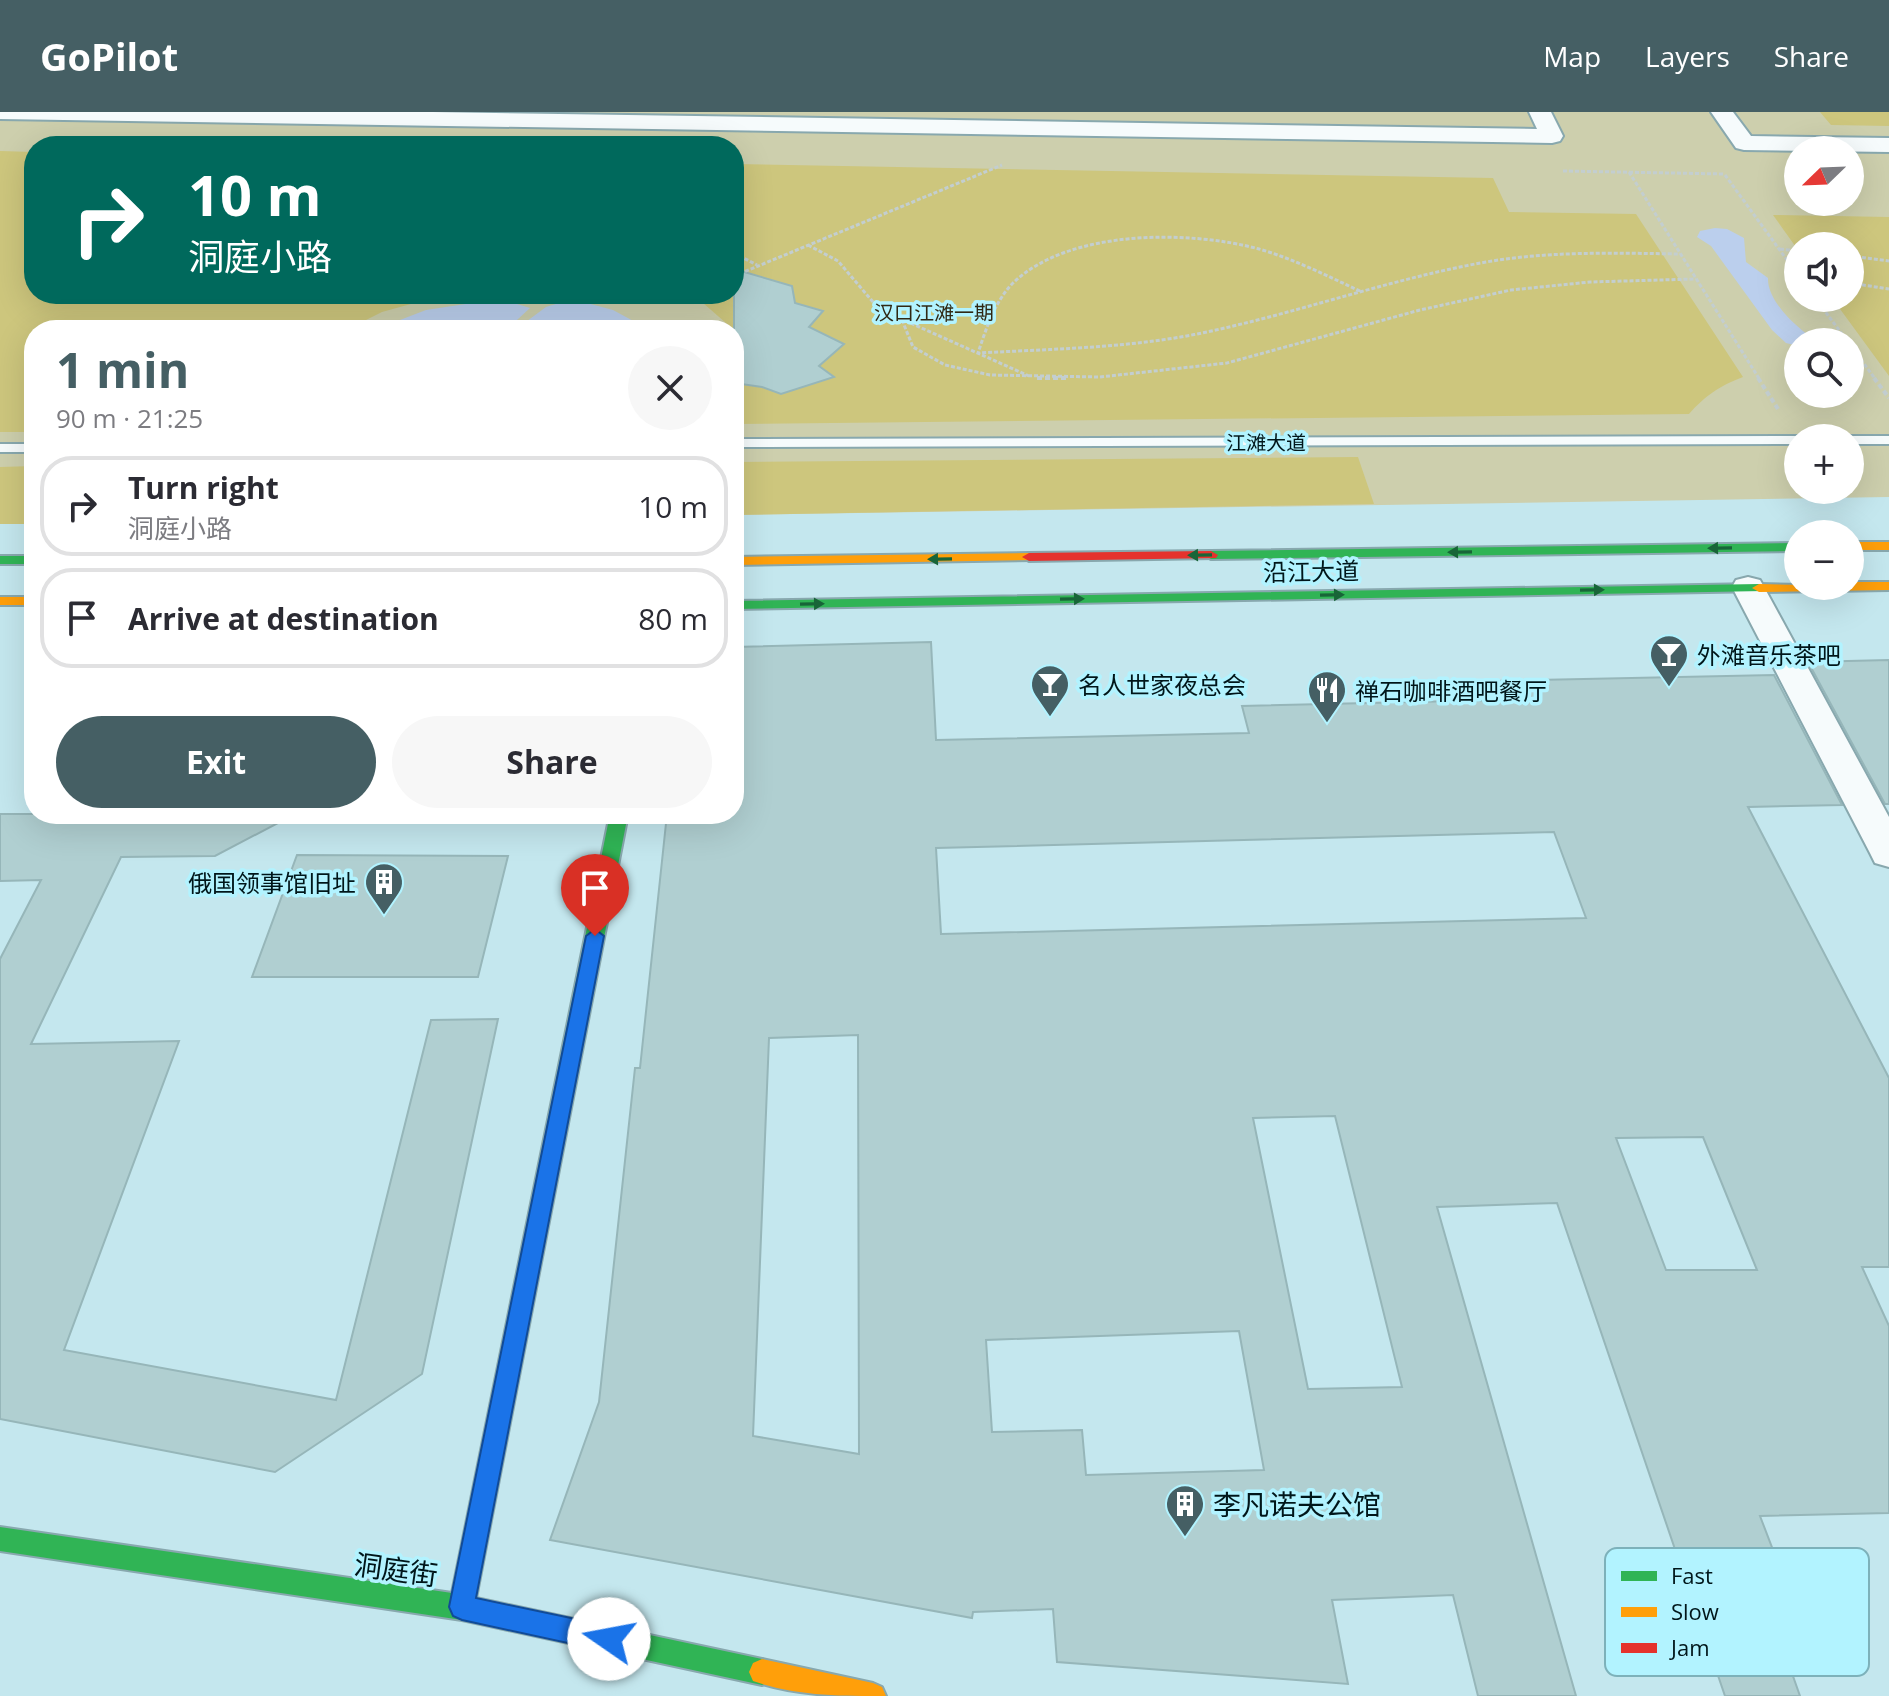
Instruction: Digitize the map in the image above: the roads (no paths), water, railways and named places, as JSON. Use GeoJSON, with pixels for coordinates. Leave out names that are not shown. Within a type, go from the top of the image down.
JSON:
{"type":"FeatureCollection","features":[{"type":"Feature","properties":{"kind":"main road"},"geometry":{"type":"LineString","coordinates":[[1864,546],[1889,546]]}},
{"type":"Feature","properties":{"kind":"main road","name":"沿江大道"},"geometry":{"type":"LineString","coordinates":[[744,561],[1784,547]]}},
{"type":"Feature","properties":{"kind":"main road"},"geometry":{"type":"LineString","coordinates":[[3,565],[24,562]]}},
{"type":"Feature","properties":{"kind":"main road","name":"沿江大道"},"geometry":{"type":"LineString","coordinates":[[744,605],[1889,586]]}},
{"type":"Feature","properties":{"kind":"main road"},"geometry":{"type":"LineString","coordinates":[[0,601],[24,601]]}},
{"type":"Feature","properties":{"kind":"main road"},"geometry":{"type":"LineString","coordinates":[[462,1607],[617,824]]}},
{"type":"Feature","properties":{"kind":"main road","name":"洞庭街"},"geometry":{"type":"LineString","coordinates":[[0,1539],[462,1607],[873,1696]]}},
{"type":"Feature","properties":{"kind":"street"},"geometry":{"type":"LineString","coordinates":[[0,112],[919,119],[1552,136],[1540,112]]}},
{"type":"Feature","properties":{"kind":"street"},"geometry":{"type":"LineString","coordinates":[[1722,112],[1744,143],[1889,145]]}},
{"type":"Feature","properties":{"kind":"street"},"geometry":{"type":"LineString","coordinates":[[1748,587],[1889,853]]}},
{"type":"Feature","properties":{"kind":"lane","name":"江滩大道"},"geometry":{"type":"LineString","coordinates":[[744,443],[1784,440]]}},
{"type":"Feature","properties":{"kind":"lane"},"geometry":{"type":"LineString","coordinates":[[1864,440],[1889,440]]}},
{"type":"Feature","properties":{"kind":"lane"},"geometry":{"type":"LineString","coordinates":[[0,448],[24,448]]}},
{"type":"Feature","properties":{"kind":"water"},"geometry":{"type":"Polygon","coordinates":[[[1727,229],[1744,238],[1746,262],[1768,278],[1778,306],[1800,328],[1784,328],[1784,341],[1772,330],[1711,246],[1697,237],[1700,231],[1727,229]]]}},
{"type":"Feature","properties":{"kind":"water"},"geometry":{"type":"Polygon","coordinates":[[[465,304],[517,304],[530,308],[517,320],[400,320],[426,310],[465,304]]]}},
{"type":"Feature","properties":{"kind":"water"},"geometry":{"type":"Polygon","coordinates":[[[591,304],[613,310],[632,320],[528,320],[546,307],[591,304]]]}},
{"type":"Feature","properties":{"kind":"place","name":"外滩音乐茶吧"},"geometry":{"type":"Point","coordinates":[1669,688]}},
{"type":"Feature","properties":{"kind":"place","name":"名人世家夜总会"},"geometry":{"type":"Point","coordinates":[1050,718]}},
{"type":"Feature","properties":{"kind":"place","name":"禅石咖啡酒吧餐厅"},"geometry":{"type":"Point","coordinates":[1327,724]}},
{"type":"Feature","properties":{"kind":"place","name":"俄国领事馆旧址"},"geometry":{"type":"Point","coordinates":[384,916]}},
{"type":"Feature","properties":{"kind":"place","name":"李凡诺夫公馆"},"geometry":{"type":"Point","coordinates":[1185,1538]}},
{"type":"Feature","properties":{"kind":"park label","name":"汉口江滩一期"},"geometry":{"type":"Point","coordinates":[934,312]}}]}
